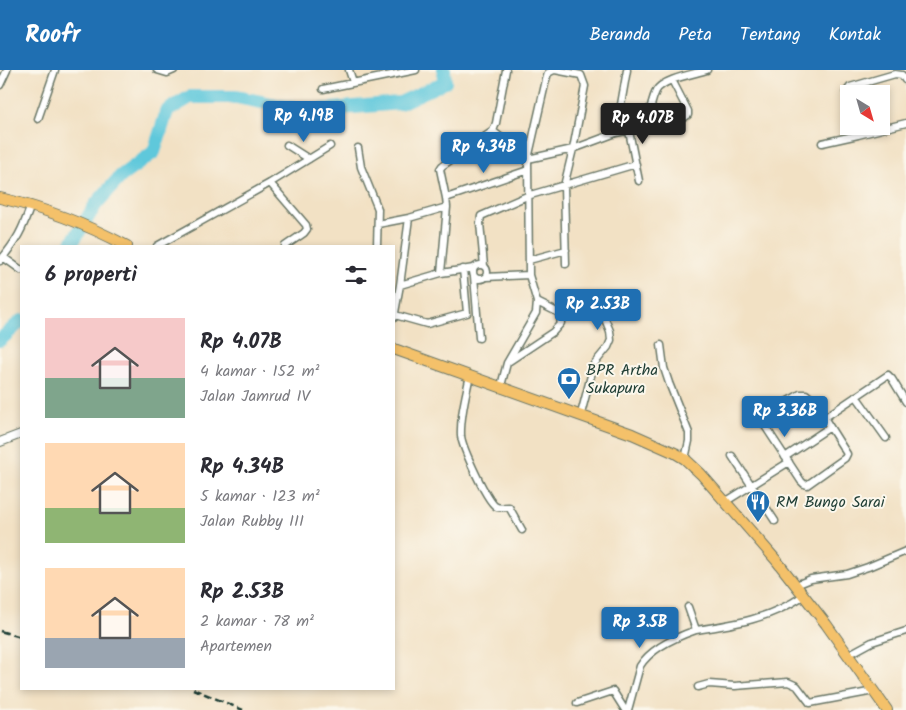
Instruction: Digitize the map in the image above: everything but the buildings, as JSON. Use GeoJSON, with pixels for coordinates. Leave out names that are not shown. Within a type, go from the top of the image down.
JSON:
{"type":"FeatureCollection","features":[{"type":"Feature","properties":{"kind":"highway"},"geometry":{"type":"LineString","coordinates":[[0,198],[34,206],[126,245]]}},
{"type":"Feature","properties":{"kind":"highway"},"geometry":{"type":"LineString","coordinates":[[395,349],[581,414],[664,447],[685,459],[776,560],[887,710]]}},
{"type":"Feature","properties":{"kind":"street"},"geometry":{"type":"LineString","coordinates":[[0,85],[7,70]]}},
{"type":"Feature","properties":{"kind":"street"},"geometry":{"type":"LineString","coordinates":[[38,119],[55,70]]}},
{"type":"Feature","properties":{"kind":"street"},"geometry":{"type":"LineString","coordinates":[[157,70],[167,73],[174,70]]}},
{"type":"Feature","properties":{"kind":"street"},"geometry":{"type":"LineString","coordinates":[[349,70],[353,82]]}},
{"type":"Feature","properties":{"kind":"street"},"geometry":{"type":"LineString","coordinates":[[322,88],[396,72],[416,70]]}},
{"type":"Feature","properties":{"kind":"street"},"geometry":{"type":"LineString","coordinates":[[441,273],[447,207],[440,173],[442,166],[493,131],[506,70]]}},
{"type":"Feature","properties":{"kind":"street"},"geometry":{"type":"LineString","coordinates":[[501,386],[507,363],[536,313],[537,302],[529,275],[528,159],[547,76],[550,71],[554,70],[581,75],[585,86],[564,186],[566,264]]}},
{"type":"Feature","properties":{"kind":"street"},"geometry":{"type":"LineString","coordinates":[[616,133],[627,70]]}},
{"type":"Feature","properties":{"kind":"street"},"geometry":{"type":"LineString","coordinates":[[647,126],[656,91],[662,85],[672,80],[707,70]]}},
{"type":"Feature","properties":{"kind":"street"},"geometry":{"type":"LineString","coordinates":[[857,85],[895,74],[902,75],[905,80]]}},
{"type":"Feature","properties":{"kind":"street"},"geometry":{"type":"LineString","coordinates":[[528,159],[573,149],[616,133],[685,117],[688,115],[688,111],[672,80]]}},
{"type":"Feature","properties":{"kind":"street"},"geometry":{"type":"LineString","coordinates":[[890,127],[906,123]]}},
{"type":"Feature","properties":{"kind":"street"},"geometry":{"type":"LineString","coordinates":[[629,130],[639,181]]}},
{"type":"Feature","properties":{"kind":"street"},"geometry":{"type":"LineString","coordinates":[[493,131],[528,159]]}},
{"type":"Feature","properties":{"kind":"street"},"geometry":{"type":"LineString","coordinates":[[822,143],[858,135]]}},
{"type":"Feature","properties":{"kind":"street"},"geometry":{"type":"LineString","coordinates":[[287,145],[309,160]]}},
{"type":"Feature","properties":{"kind":"street"},"geometry":{"type":"LineString","coordinates":[[159,245],[270,183],[330,146]]}},
{"type":"Feature","properties":{"kind":"street"},"geometry":{"type":"LineString","coordinates":[[358,148],[361,167],[378,209],[377,245]]}},
{"type":"Feature","properties":{"kind":"street"},"geometry":{"type":"LineString","coordinates":[[486,277],[488,270],[484,266],[481,216],[527,196],[636,164]]}},
{"type":"Feature","properties":{"kind":"street"},"geometry":{"type":"LineString","coordinates":[[446,198],[528,170]]}},
{"type":"Feature","properties":{"kind":"street"},"geometry":{"type":"LineString","coordinates":[[270,183],[307,228],[304,233],[286,245]]}},
{"type":"Feature","properties":{"kind":"street"},"geometry":{"type":"LineString","coordinates":[[20,269],[2,259],[22,231],[34,206]]}},
{"type":"Feature","properties":{"kind":"street"},"geometry":{"type":"LineString","coordinates":[[378,224],[409,218],[447,207]]}},
{"type":"Feature","properties":{"kind":"street"},"geometry":{"type":"LineString","coordinates":[[395,311],[409,218]]}},
{"type":"Feature","properties":{"kind":"street"},"geometry":{"type":"LineString","coordinates":[[529,260],[566,250]]}},
{"type":"Feature","properties":{"kind":"street"},"geometry":{"type":"LineString","coordinates":[[479,338],[474,272],[478,265],[484,266]]}},
{"type":"Feature","properties":{"kind":"street"},"geometry":{"type":"LineString","coordinates":[[400,285],[464,268],[474,272],[479,280],[486,277],[529,275]]}},
{"type":"Feature","properties":{"kind":"street"},"geometry":{"type":"LineString","coordinates":[[464,268],[467,312]]}},
{"type":"Feature","properties":{"kind":"street"},"geometry":{"type":"LineString","coordinates":[[581,414],[594,364],[608,347],[611,340],[610,331],[602,312],[601,297]]}},
{"type":"Feature","properties":{"kind":"street"},"geometry":{"type":"LineString","coordinates":[[507,363],[553,332],[561,323],[559,314],[537,302]]}},
{"type":"Feature","properties":{"kind":"street"},"geometry":{"type":"LineString","coordinates":[[395,316],[427,324],[476,310]]}},
{"type":"Feature","properties":{"kind":"street"},"geometry":{"type":"LineString","coordinates":[[661,345],[668,383],[689,433],[690,441],[685,459]]}},
{"type":"Feature","properties":{"kind":"street"},"geometry":{"type":"LineString","coordinates":[[470,375],[462,419],[462,444],[476,476],[493,505],[498,508],[508,506],[522,530]]}},
{"type":"Feature","properties":{"kind":"street"},"geometry":{"type":"LineString","coordinates":[[824,418],[888,375],[906,402]]}},
{"type":"Feature","properties":{"kind":"street"},"geometry":{"type":"LineString","coordinates":[[804,394],[813,400],[830,427],[846,453],[846,457],[805,485],[765,426],[765,421],[769,414],[804,394]]}},
{"type":"Feature","properties":{"kind":"street"},"geometry":{"type":"LineString","coordinates":[[856,396],[886,438]]}},
{"type":"Feature","properties":{"kind":"street"},"geometry":{"type":"LineString","coordinates":[[724,502],[752,485],[830,427]]}},
{"type":"Feature","properties":{"kind":"street"},"geometry":{"type":"LineString","coordinates":[[0,442],[20,434]]}},
{"type":"Feature","properties":{"kind":"street"},"geometry":{"type":"LineString","coordinates":[[732,456],[775,521]]}},
{"type":"Feature","properties":{"kind":"street"},"geometry":{"type":"LineString","coordinates":[[796,585],[811,579],[847,574],[868,568],[906,551]]}},
{"type":"Feature","properties":{"kind":"street"},"geometry":{"type":"LineString","coordinates":[[626,710],[644,660],[680,635],[696,630],[743,623],[789,606],[803,596]]}},
{"type":"Feature","properties":{"kind":"street"},"geometry":{"type":"LineString","coordinates":[[688,607],[696,630]]}},
{"type":"Feature","properties":{"kind":"street"},"geometry":{"type":"LineString","coordinates":[[848,655],[872,642],[906,631]]}},
{"type":"Feature","properties":{"kind":"street"},"geometry":{"type":"LineString","coordinates":[[698,687],[709,684],[735,686],[788,682],[797,686],[810,703],[874,691]]}},
{"type":"Feature","properties":{"kind":"street"},"geometry":{"type":"LineString","coordinates":[[577,703],[614,691],[626,710]]}},
{"type":"Feature","properties":{"kind":"waterway"},"geometry":{"type":"LineString","coordinates":[[71,245],[96,204],[121,176],[154,152],[167,111],[190,97],[236,97],[308,111],[400,103],[445,82],[444,70]]}},
{"type":"Feature","properties":{"kind":"waterway"},"geometry":{"type":"LineString","coordinates":[[0,340],[20,322]]}},
{"type":"Feature","properties":{"kind":"railway"},"geometry":{"type":"LineString","coordinates":[[0,631],[20,637]]}},
{"type":"Feature","properties":{"kind":"railway"},"geometry":{"type":"LineString","coordinates":[[195,690],[243,710]]}},
{"type":"Feature","properties":{"kind":"place","name":"BPR Artha Sukapura"},"geometry":{"type":"Point","coordinates":[569,400]}},
{"type":"Feature","properties":{"kind":"place","name":"RM Bungo Sarai"},"geometry":{"type":"Point","coordinates":[758,523]}}]}
